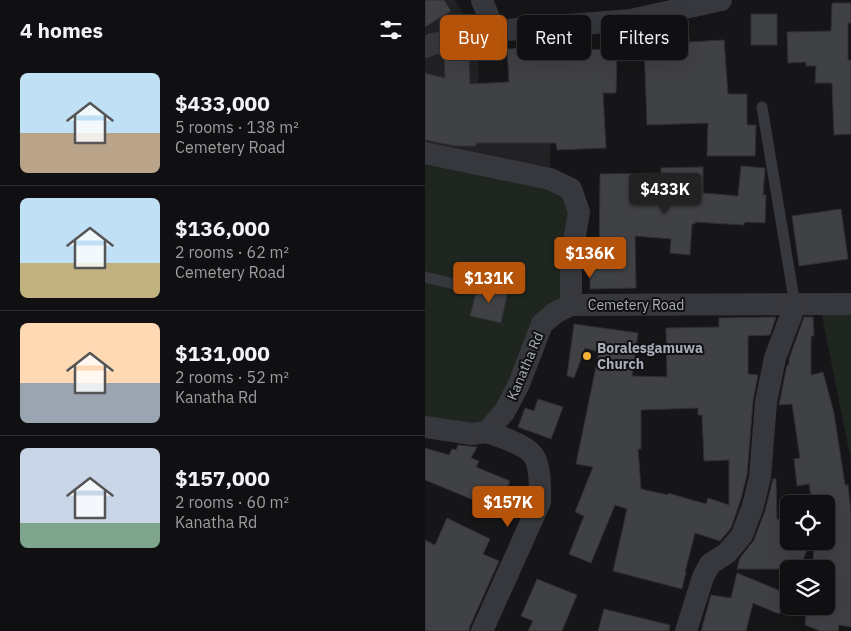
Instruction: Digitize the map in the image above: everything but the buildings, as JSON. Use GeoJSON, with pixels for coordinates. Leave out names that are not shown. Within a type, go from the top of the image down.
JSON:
{"type":"FeatureCollection","features":[{"type":"Feature","properties":{"kind":"street"},"geometry":{"type":"LineString","coordinates":[[482,0],[488,15]]}},
{"type":"Feature","properties":{"kind":"street"},"geometry":{"type":"LineString","coordinates":[[507,29],[629,10],[714,0]]}},
{"type":"Feature","properties":{"kind":"street"},"geometry":{"type":"LineString","coordinates":[[425,47],[440,43]]}},
{"type":"Feature","properties":{"kind":"street","name":"Cemetery Road"},"geometry":{"type":"LineString","coordinates":[[425,153],[550,179],[571,189],[579,212],[571,260],[571,305],[851,304]]}},
{"type":"Feature","properties":{"kind":"street","name":"Kanatha Rd"},"geometry":{"type":"LineString","coordinates":[[487,432],[505,411],[519,384],[542,324],[571,305]]}},
{"type":"Feature","properties":{"kind":"street"},"geometry":{"type":"LineString","coordinates":[[686,631],[703,577],[710,564],[727,553],[742,535],[753,506],[760,477],[766,402],[775,358],[795,305]]}},
{"type":"Feature","properties":{"kind":"street"},"geometry":{"type":"LineString","coordinates":[[425,427],[472,434],[487,432],[511,440],[534,456],[541,480],[540,502],[482,631]]}},
{"type":"Feature","properties":{"kind":"lane"},"geometry":{"type":"LineString","coordinates":[[762,107],[795,305]]}},
{"type":"Feature","properties":{"kind":"lane"},"geometry":{"type":"LineString","coordinates":[[425,277],[458,285]]}},
{"type":"Feature","properties":{"kind":"shaded area"},"geometry":{"type":"Polygon","coordinates":[[[425,0],[455,0],[464,15],[440,15],[440,60],[478,60],[478,92],[551,102],[550,179],[425,153],[425,0]]]}},
{"type":"Feature","properties":{"kind":"shaded area"},"geometry":{"type":"Polygon","coordinates":[[[425,153],[571,189],[571,305],[555,313],[487,432],[425,427],[425,153]]]}},
{"type":"Feature","properties":{"kind":"shaded area"},"geometry":{"type":"Polygon","coordinates":[[[851,304],[851,461],[820,305],[851,304]]]}},
{"type":"Feature","properties":{"kind":"place","name":"Boralesgamuwa Church"},"geometry":{"type":"Point","coordinates":[587,356]}}]}
